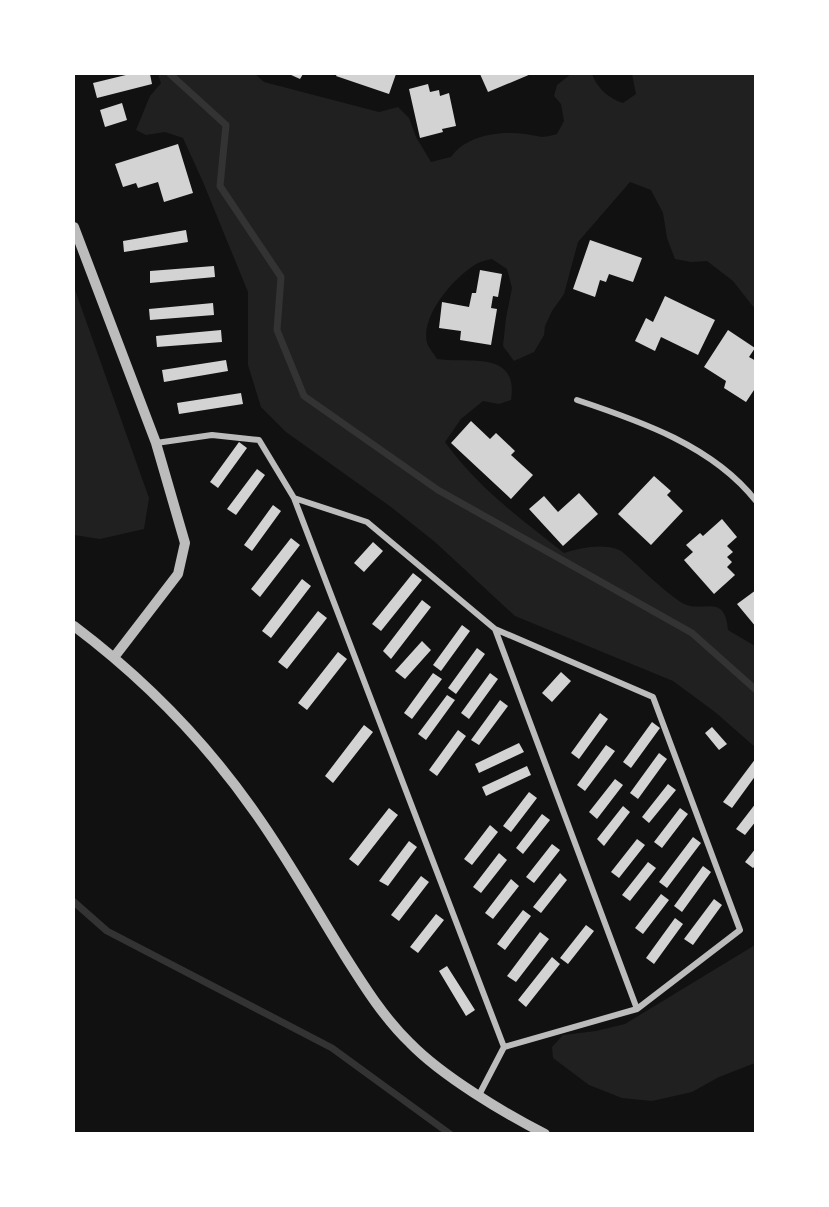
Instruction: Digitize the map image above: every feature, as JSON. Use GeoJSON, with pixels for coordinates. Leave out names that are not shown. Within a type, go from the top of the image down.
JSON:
{"type":"FeatureCollection","features":[{"type":"Feature","properties":{"kind":"street"},"geometry":{"type":"LineString","coordinates":[[74,227],[156,443],[185,543],[178,574],[115,656]]}},
{"type":"Feature","properties":{"kind":"street"},"geometry":{"type":"LineString","coordinates":[[577,400],[638,421],[685,444],[721,469],[748,491],[756,501]]}},
{"type":"Feature","properties":{"kind":"street"},"geometry":{"type":"LineString","coordinates":[[156,443],[212,435],[259,440],[294,498],[504,1047]]}},
{"type":"Feature","properties":{"kind":"street"},"geometry":{"type":"LineString","coordinates":[[294,498],[367,522],[495,629],[653,696],[740,930],[637,1009],[504,1047],[479,1095]]}},
{"type":"Feature","properties":{"kind":"street"},"geometry":{"type":"LineString","coordinates":[[74,626],[115,656],[181,722],[230,779],[279,847],[369,993],[410,1043],[444,1072],[545,1133]]}},
{"type":"Feature","properties":{"kind":"street"},"geometry":{"type":"LineString","coordinates":[[495,629],[637,1009]]}},
{"type":"Feature","properties":{"kind":"shaded area"},"geometry":{"type":"Polygon","coordinates":[[[158,74],[255,74],[264,82],[379,112],[398,107],[409,118],[416,137],[431,162],[451,157],[466,144],[484,136],[515,133],[544,137],[557,134],[564,121],[561,104],[554,96],[557,85],[571,74],[592,74],[604,92],[623,103],[636,94],[632,74],[755,74],[755,309],[733,281],[707,261],[691,262],[675,259],[667,238],[663,213],[651,190],[630,182],[578,242],[564,294],[552,311],[545,326],[544,335],[534,352],[514,361],[503,346],[512,288],[507,269],[492,259],[480,262],[469,269],[450,286],[434,309],[426,332],[427,343],[437,359],[489,362],[499,366],[507,373],[511,384],[511,400],[499,404],[483,401],[461,419],[445,442],[485,488],[564,553],[599,547],[619,550],[684,604],[718,608],[723,612],[728,630],[755,646],[755,747],[715,712],[673,681],[515,616],[435,542],[391,507],[286,432],[261,407],[248,365],[248,292],[203,182],[183,138],[165,132],[146,135],[136,130],[150,96],[161,83],[158,74]]]}},
{"type":"Feature","properties":{"kind":"shaded area"},"geometry":{"type":"Polygon","coordinates":[[[74,287],[149,498],[144,529],[100,539],[74,535],[74,287]]]}},
{"type":"Feature","properties":{"kind":"shaded area"},"geometry":{"type":"Polygon","coordinates":[[[755,945],[755,1063],[719,1077],[692,1092],[652,1101],[622,1098],[589,1085],[553,1058],[552,1047],[563,1035],[596,1031],[625,1024],[755,945]]]}},
{"type":"Feature","properties":{"kind":"building"},"geometry":{"type":"Polygon","coordinates":[[[130,74],[150,74],[152,84],[97,98],[93,83],[130,74]]]}},
{"type":"Feature","properties":{"kind":"building"},"geometry":{"type":"Polygon","coordinates":[[[289,74],[303,74],[300,79],[289,74]]]}},
{"type":"Feature","properties":{"kind":"building"},"geometry":{"type":"Polygon","coordinates":[[[337,74],[396,74],[389,94],[336,76],[337,74]]]}},
{"type":"Feature","properties":{"kind":"building"},"geometry":{"type":"Polygon","coordinates":[[[480,74],[531,74],[488,92],[480,74]]]}},
{"type":"Feature","properties":{"kind":"building"},"geometry":{"type":"Polygon","coordinates":[[[428,84],[430,92],[439,90],[440,96],[449,93],[456,126],[420,138],[409,89],[428,84]]]}},
{"type":"Feature","properties":{"kind":"building"},"geometry":{"type":"Polygon","coordinates":[[[122,103],[127,120],[105,127],[100,110],[122,103]]]}},
{"type":"Feature","properties":{"kind":"building"},"geometry":{"type":"Polygon","coordinates":[[[178,144],[193,193],[164,202],[158,182],[138,188],[136,183],[123,187],[115,164],[178,144]]]}},
{"type":"Feature","properties":{"kind":"building"},"geometry":{"type":"Polygon","coordinates":[[[186,230],[188,242],[124,252],[123,241],[186,230]]]}},
{"type":"Feature","properties":{"kind":"building"},"geometry":{"type":"Polygon","coordinates":[[[590,240],[642,258],[633,282],[609,274],[606,282],[600,280],[595,297],[573,289],[590,240]]]}},
{"type":"Feature","properties":{"kind":"building"},"geometry":{"type":"Polygon","coordinates":[[[214,266],[215,277],[150,283],[150,271],[214,266]]]}},
{"type":"Feature","properties":{"kind":"building"},"geometry":{"type":"Polygon","coordinates":[[[480,270],[502,274],[498,297],[493,296],[491,308],[497,309],[491,345],[460,340],[461,331],[439,328],[442,302],[469,307],[472,293],[476,293],[480,270]]]}},
{"type":"Feature","properties":{"kind":"building"},"geometry":{"type":"Polygon","coordinates":[[[665,296],[715,320],[698,355],[661,337],[655,351],[635,341],[646,318],[653,322],[665,296]]]}},
{"type":"Feature","properties":{"kind":"building"},"geometry":{"type":"Polygon","coordinates":[[[213,303],[214,315],[150,320],[149,309],[213,303]]]}},
{"type":"Feature","properties":{"kind":"building"},"geometry":{"type":"Polygon","coordinates":[[[221,330],[222,342],[157,347],[156,336],[221,330]]]}},
{"type":"Feature","properties":{"kind":"building"},"geometry":{"type":"Polygon","coordinates":[[[728,330],[755,348],[749,357],[756,361],[756,387],[746,402],[724,388],[726,381],[704,367],[728,330]]]}},
{"type":"Feature","properties":{"kind":"building"},"geometry":{"type":"Polygon","coordinates":[[[226,360],[228,371],[164,382],[162,370],[226,360]]]}},
{"type":"Feature","properties":{"kind":"building"},"geometry":{"type":"Polygon","coordinates":[[[241,393],[243,404],[179,414],[177,403],[241,393]]]}},
{"type":"Feature","properties":{"kind":"building"},"geometry":{"type":"Polygon","coordinates":[[[471,421],[490,439],[496,433],[515,451],[511,455],[533,475],[511,499],[451,443],[471,421]]]}},
{"type":"Feature","properties":{"kind":"building"},"geometry":{"type":"Polygon","coordinates":[[[239,442],[247,448],[218,488],[210,482],[239,442]]]}},
{"type":"Feature","properties":{"kind":"building"},"geometry":{"type":"Polygon","coordinates":[[[257,469],[265,475],[236,515],[227,509],[257,469]]]}},
{"type":"Feature","properties":{"kind":"building"},"geometry":{"type":"Polygon","coordinates":[[[654,476],[671,491],[667,495],[683,511],[651,545],[618,514],[654,476]]]}},
{"type":"Feature","properties":{"kind":"building"},"geometry":{"type":"Polygon","coordinates":[[[579,493],[598,514],[563,546],[529,509],[544,496],[558,512],[579,493]]]}},
{"type":"Feature","properties":{"kind":"building"},"geometry":{"type":"Polygon","coordinates":[[[273,505],[281,511],[252,551],[244,545],[273,505]]]}},
{"type":"Feature","properties":{"kind":"building"},"geometry":{"type":"Polygon","coordinates":[[[722,519],[737,537],[727,546],[733,552],[727,557],[732,562],[727,567],[735,575],[714,594],[684,560],[693,552],[686,545],[700,533],[703,536],[722,519]]]}},
{"type":"Feature","properties":{"kind":"building"},"geometry":{"type":"Polygon","coordinates":[[[291,538],[300,545],[260,597],[251,589],[291,538]]]}},
{"type":"Feature","properties":{"kind":"building"},"geometry":{"type":"Polygon","coordinates":[[[373,542],[383,551],[364,572],[354,563],[373,542]]]}},
{"type":"Feature","properties":{"kind":"building"},"geometry":{"type":"Polygon","coordinates":[[[413,573],[422,580],[381,631],[372,624],[413,573]]]}},
{"type":"Feature","properties":{"kind":"building"},"geometry":{"type":"Polygon","coordinates":[[[302,579],[311,586],[271,638],[262,631],[302,579]]]}},
{"type":"Feature","properties":{"kind":"building"},"geometry":{"type":"Polygon","coordinates":[[[756,590],[756,627],[737,604],[756,590]]]}},
{"type":"Feature","properties":{"kind":"building"},"geometry":{"type":"Polygon","coordinates":[[[422,600],[431,607],[391,659],[383,651],[422,600]]]}},
{"type":"Feature","properties":{"kind":"building"},"geometry":{"type":"Polygon","coordinates":[[[318,611],[327,618],[287,669],[278,662],[318,611]]]}},
{"type":"Feature","properties":{"kind":"building"},"geometry":{"type":"Polygon","coordinates":[[[462,625],[470,631],[441,671],[433,665],[462,625]]]}},
{"type":"Feature","properties":{"kind":"building"},"geometry":{"type":"Polygon","coordinates":[[[422,641],[431,650],[405,679],[395,671],[422,641]]]}},
{"type":"Feature","properties":{"kind":"building"},"geometry":{"type":"Polygon","coordinates":[[[477,648],[485,654],[456,694],[448,688],[477,648]]]}},
{"type":"Feature","properties":{"kind":"building"},"geometry":{"type":"Polygon","coordinates":[[[338,652],[347,659],[307,710],[298,703],[338,652]]]}},
{"type":"Feature","properties":{"kind":"building"},"geometry":{"type":"Polygon","coordinates":[[[561,672],[571,681],[552,702],[542,693],[561,672]]]}},
{"type":"Feature","properties":{"kind":"building"},"geometry":{"type":"Polygon","coordinates":[[[433,673],[442,679],[412,719],[404,713],[433,673]]]}},
{"type":"Feature","properties":{"kind":"building"},"geometry":{"type":"Polygon","coordinates":[[[490,673],[498,679],[469,719],[461,713],[490,673]]]}},
{"type":"Feature","properties":{"kind":"building"},"geometry":{"type":"Polygon","coordinates":[[[447,695],[455,700],[426,740],[418,734],[447,695]]]}},
{"type":"Feature","properties":{"kind":"building"},"geometry":{"type":"Polygon","coordinates":[[[500,700],[508,706],[479,745],[471,740],[500,700]]]}},
{"type":"Feature","properties":{"kind":"building"},"geometry":{"type":"Polygon","coordinates":[[[600,713],[608,719],[579,759],[571,753],[600,713]]]}},
{"type":"Feature","properties":{"kind":"building"},"geometry":{"type":"Polygon","coordinates":[[[652,722],[660,728],[631,768],[623,762],[652,722]]]}},
{"type":"Feature","properties":{"kind":"building"},"geometry":{"type":"Polygon","coordinates":[[[364,725],[373,732],[333,783],[325,776],[364,725]]]}},
{"type":"Feature","properties":{"kind":"building"},"geometry":{"type":"Polygon","coordinates":[[[712,727],[727,744],[719,750],[705,733],[712,727]]]}},
{"type":"Feature","properties":{"kind":"building"},"geometry":{"type":"Polygon","coordinates":[[[458,730],[466,736],[437,776],[429,770],[458,730]]]}},
{"type":"Feature","properties":{"kind":"building"},"geometry":{"type":"Polygon","coordinates":[[[519,743],[524,752],[479,773],[475,764],[519,743]]]}},
{"type":"Feature","properties":{"kind":"building"},"geometry":{"type":"Polygon","coordinates":[[[606,745],[615,751],[585,791],[577,785],[606,745]]]}},
{"type":"Feature","properties":{"kind":"building"},"geometry":{"type":"Polygon","coordinates":[[[659,753],[667,759],[638,799],[630,793],[659,753]]]}},
{"type":"Feature","properties":{"kind":"building"},"geometry":{"type":"Polygon","coordinates":[[[756,758],[756,775],[732,808],[723,802],[756,758]]]}},
{"type":"Feature","properties":{"kind":"building"},"geometry":{"type":"Polygon","coordinates":[[[527,766],[531,775],[486,796],[482,787],[527,766]]]}},
{"type":"Feature","properties":{"kind":"building"},"geometry":{"type":"Polygon","coordinates":[[[615,779],[623,785],[597,819],[589,812],[615,779]]]}},
{"type":"Feature","properties":{"kind":"building"},"geometry":{"type":"Polygon","coordinates":[[[668,784],[676,790],[649,823],[642,817],[668,784]]]}},
{"type":"Feature","properties":{"kind":"building"},"geometry":{"type":"Polygon","coordinates":[[[529,792],[537,798],[511,832],[503,826],[529,792]]]}},
{"type":"Feature","properties":{"kind":"building"},"geometry":{"type":"Polygon","coordinates":[[[756,803],[756,821],[745,835],[736,829],[756,803]]]}},
{"type":"Feature","properties":{"kind":"building"},"geometry":{"type":"Polygon","coordinates":[[[623,806],[630,812],[604,846],[597,839],[623,806]]]}},
{"type":"Feature","properties":{"kind":"building"},"geometry":{"type":"Polygon","coordinates":[[[389,808],[398,815],[358,866],[349,859],[389,808]]]}},
{"type":"Feature","properties":{"kind":"building"},"geometry":{"type":"Polygon","coordinates":[[[680,808],[688,814],[662,848],[654,842],[680,808]]]}},
{"type":"Feature","properties":{"kind":"building"},"geometry":{"type":"Polygon","coordinates":[[[542,814],[550,820],[523,854],[516,848],[542,814]]]}},
{"type":"Feature","properties":{"kind":"building"},"geometry":{"type":"Polygon","coordinates":[[[490,825],[498,832],[472,865],[464,859],[490,825]]]}},
{"type":"Feature","properties":{"kind":"building"},"geometry":{"type":"Polygon","coordinates":[[[693,837],[701,843],[667,888],[659,882],[693,837]]]}},
{"type":"Feature","properties":{"kind":"building"},"geometry":{"type":"Polygon","coordinates":[[[637,839],[645,845],[619,878],[611,872],[637,839]]]}},
{"type":"Feature","properties":{"kind":"building"},"geometry":{"type":"Polygon","coordinates":[[[409,841],[417,847],[388,886],[379,881],[409,841]]]}},
{"type":"Feature","properties":{"kind":"building"},"geometry":{"type":"Polygon","coordinates":[[[552,844],[560,850],[534,883],[526,877],[552,844]]]}},
{"type":"Feature","properties":{"kind":"building"},"geometry":{"type":"Polygon","coordinates":[[[756,848],[756,865],[753,868],[745,862],[756,848]]]}},
{"type":"Feature","properties":{"kind":"building"},"geometry":{"type":"Polygon","coordinates":[[[499,853],[507,860],[481,893],[473,887],[499,853]]]}},
{"type":"Feature","properties":{"kind":"building"},"geometry":{"type":"Polygon","coordinates":[[[648,862],[656,868],[630,901],[622,895],[648,862]]]}},
{"type":"Feature","properties":{"kind":"building"},"geometry":{"type":"Polygon","coordinates":[[[703,866],[711,872],[682,912],[674,906],[703,866]]]}},
{"type":"Feature","properties":{"kind":"building"},"geometry":{"type":"Polygon","coordinates":[[[560,873],[567,880],[541,913],[533,907],[560,873]]]}},
{"type":"Feature","properties":{"kind":"building"},"geometry":{"type":"Polygon","coordinates":[[[421,876],[429,882],[399,921],[391,915],[421,876]]]}},
{"type":"Feature","properties":{"kind":"building"},"geometry":{"type":"Polygon","coordinates":[[[511,879],[519,886],[493,919],[485,913],[511,879]]]}},
{"type":"Feature","properties":{"kind":"building"},"geometry":{"type":"Polygon","coordinates":[[[661,894],[669,900],[643,934],[635,928],[661,894]]]}},
{"type":"Feature","properties":{"kind":"building"},"geometry":{"type":"Polygon","coordinates":[[[714,899],[722,905],[693,945],[684,939],[714,899]]]}},
{"type":"Feature","properties":{"kind":"building"},"geometry":{"type":"Polygon","coordinates":[[[523,910],[531,916],[505,950],[497,944],[523,910]]]}},
{"type":"Feature","properties":{"kind":"building"},"geometry":{"type":"Polygon","coordinates":[[[436,914],[444,920],[418,953],[410,947],[436,914]]]}},
{"type":"Feature","properties":{"kind":"building"},"geometry":{"type":"Polygon","coordinates":[[[675,918],[683,924],[654,964],[646,958],[675,918]]]}},
{"type":"Feature","properties":{"kind":"building"},"geometry":{"type":"Polygon","coordinates":[[[586,925],[594,931],[568,964],[560,958],[586,925]]]}},
{"type":"Feature","properties":{"kind":"building"},"geometry":{"type":"Polygon","coordinates":[[[540,932],[549,939],[516,982],[507,976],[540,932]]]}},
{"type":"Feature","properties":{"kind":"building"},"geometry":{"type":"Polygon","coordinates":[[[552,957],[560,964],[526,1007],[518,1000],[552,957]]]}},
{"type":"Feature","properties":{"kind":"building"},"geometry":{"type":"Polygon","coordinates":[[[447,966],[475,1010],[466,1016],[439,971],[447,966]]]}},
{"type":"Feature","properties":{"kind":"waterway"},"geometry":{"type":"LineString","coordinates":[[170,74],[226,125],[220,186],[281,277],[277,330],[304,396],[438,490],[692,633],[756,690]]}},
{"type":"Feature","properties":{"kind":"waterway"},"geometry":{"type":"LineString","coordinates":[[74,902],[107,931],[332,1048],[450,1134]]}}]}
